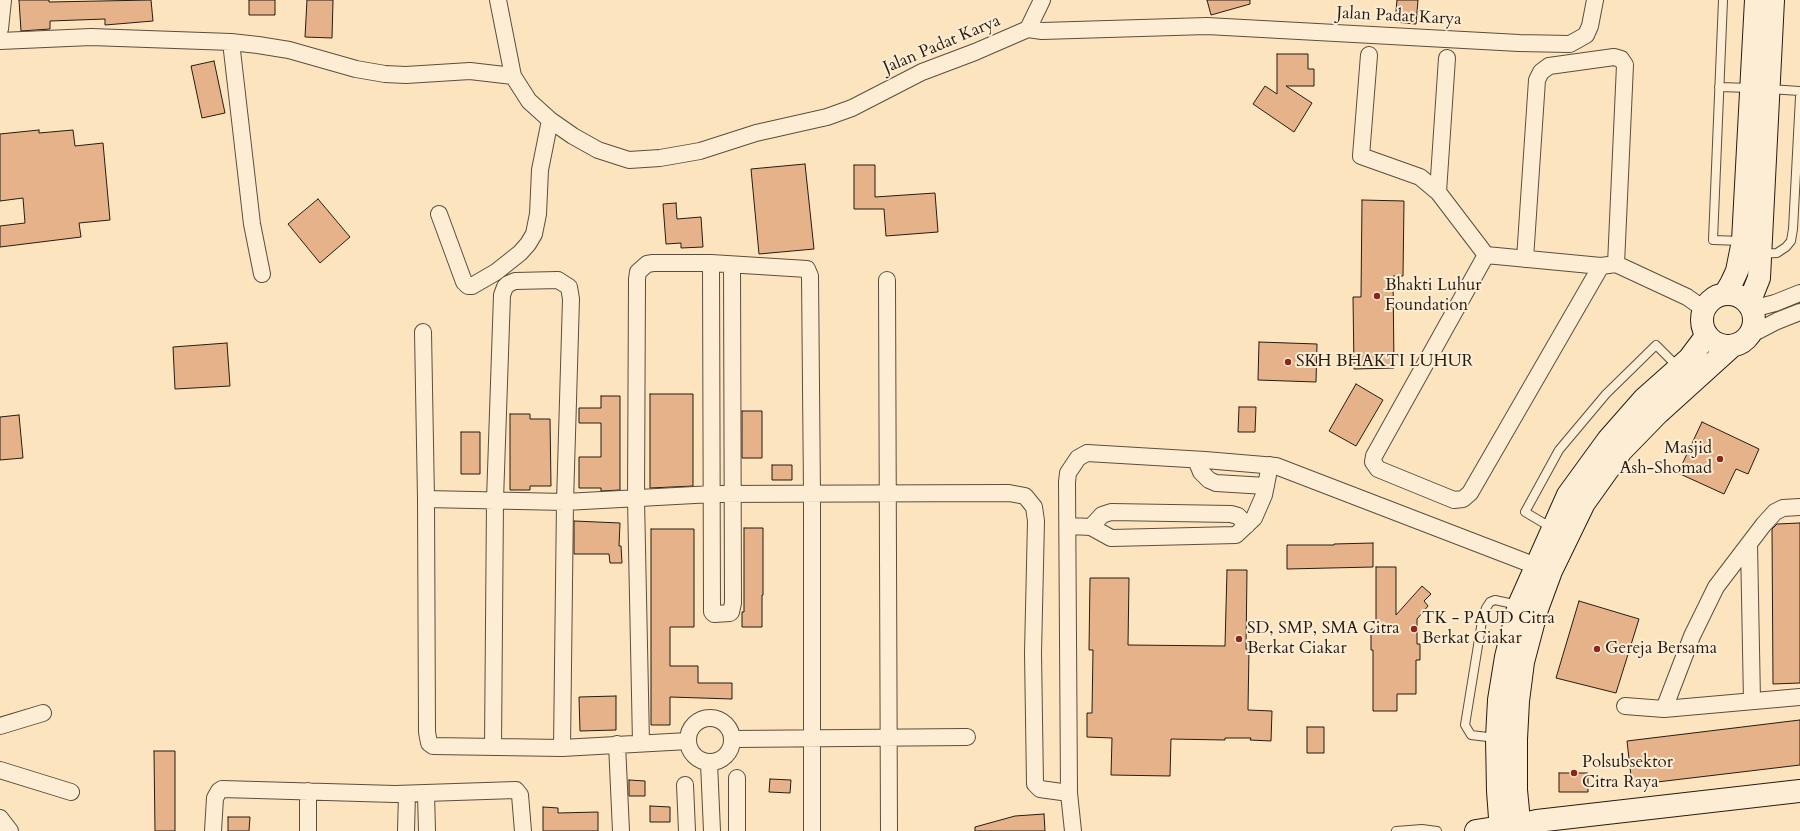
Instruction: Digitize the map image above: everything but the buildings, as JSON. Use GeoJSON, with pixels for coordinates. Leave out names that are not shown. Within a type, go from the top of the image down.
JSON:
{"type":"FeatureCollection","features":[{"type":"Feature","properties":{"kind":"street"},"geometry":{"type":"LineString","coordinates":[[0,29],[3,0]]}},
{"type":"Feature","properties":{"kind":"street","name":"Jalan Padat Karya"},"geometry":{"type":"LineString","coordinates":[[498,0],[512,76],[529,101],[550,120],[598,150],[618,158],[629,160],[660,158],[700,151],[762,132],[827,117],[852,108],[922,72],[975,52],[1028,29],[1042,30],[1207,26],[1519,43],[1570,44],[1586,35],[1590,26],[1594,0]]}},
{"type":"Feature","properties":{"kind":"street"},"geometry":{"type":"LineString","coordinates":[[1028,29],[1042,0]]}},
{"type":"Feature","properties":{"kind":"street"},"geometry":{"type":"LineString","coordinates":[[1756,0],[1760,89]]}},
{"type":"Feature","properties":{"kind":"street"},"geometry":{"type":"LineString","coordinates":[[1773,0],[1760,89],[1752,248],[1759,278],[1750,306],[1754,322],[1741,341],[1718,344],[1707,335],[1703,327],[1702,318],[1704,309],[1716,296],[1724,294],[1738,296],[1750,306],[1775,303],[1800,293]]}},
{"type":"Feature","properties":{"kind":"street"},"geometry":{"type":"LineString","coordinates":[[0,41],[92,37],[231,42],[289,50],[356,69],[385,74],[406,75],[470,71],[512,76]]}},
{"type":"Feature","properties":{"kind":"street"},"geometry":{"type":"LineString","coordinates":[[231,42],[252,224],[262,274]]}},
{"type":"Feature","properties":{"kind":"street"},"geometry":{"type":"LineString","coordinates":[[1370,55],[1361,156],[1420,176],[1438,192],[1486,255],[1608,265],[1687,297],[1704,309]]}},
{"type":"Feature","properties":{"kind":"street"},"geometry":{"type":"LineString","coordinates":[[1486,255],[1374,456],[1373,462],[1378,468],[1454,500],[1463,499],[1470,493],[1608,265],[1626,65],[1621,59],[1614,57],[1549,66],[1541,72],[1537,80],[1525,259]]}},
{"type":"Feature","properties":{"kind":"street"},"geometry":{"type":"LineString","coordinates":[[1438,192],[1447,58]]}},
{"type":"Feature","properties":{"kind":"street"},"geometry":{"type":"LineString","coordinates":[[439,214],[464,282],[468,286],[472,286],[496,272],[520,253],[534,234],[538,214],[540,170],[550,120]]}},
{"type":"Feature","properties":{"kind":"street"},"geometry":{"type":"LineString","coordinates":[[1724,294],[1731,284],[1737,270],[1752,248]]}},
{"type":"Feature","properties":{"kind":"street"},"geometry":{"type":"LineString","coordinates":[[640,743],[636,499],[638,272],[647,264],[653,263],[711,263],[807,269],[810,272],[812,494],[812,831]]}},
{"type":"Feature","properties":{"kind":"street"},"geometry":{"type":"LineString","coordinates":[[711,263],[713,494],[712,612],[714,614],[728,614],[731,612],[733,603],[732,265]]}},
{"type":"Feature","properties":{"kind":"street"},"geometry":{"type":"LineString","coordinates":[[493,747],[495,500],[502,295],[505,287],[515,281],[558,280],[569,287],[571,299],[565,502],[562,748]]}},
{"type":"Feature","properties":{"kind":"street"},"geometry":{"type":"LineString","coordinates":[[887,280],[889,831]]}},
{"type":"Feature","properties":{"kind":"street"},"geometry":{"type":"LineString","coordinates":[[1511,828],[1516,790],[1516,740],[1519,693],[1523,662],[1537,609],[1551,572],[1584,503],[1621,451],[1658,413],[1741,341],[1777,321],[1800,312]]}},
{"type":"Feature","properties":{"kind":"street"},"geometry":{"type":"LineString","coordinates":[[423,332],[426,499],[427,738],[429,743],[433,746],[562,748],[688,740]]}},
{"type":"Feature","properties":{"kind":"street"},"geometry":{"type":"LineString","coordinates":[[1511,828],[1498,791],[1497,738],[1499,700],[1506,657],[1519,605],[1568,495],[1608,440],[1644,399],[1689,359],[1707,335]]}},
{"type":"Feature","properties":{"kind":"street"},"geometry":{"type":"LineString","coordinates":[[1073,831],[1069,792],[1068,473],[1078,458],[1087,453],[1276,466],[1536,566]]}},
{"type":"Feature","properties":{"kind":"street"},"geometry":{"type":"LineString","coordinates":[[1196,460],[1201,472],[1209,480],[1216,483],[1266,486]]}},
{"type":"Feature","properties":{"kind":"street"},"geometry":{"type":"LineString","coordinates":[[1069,526],[1091,527],[1111,538],[1236,535],[1254,518],[1266,486],[1270,465]]}},
{"type":"Feature","properties":{"kind":"street"},"geometry":{"type":"LineString","coordinates":[[426,499],[565,502],[713,494],[1009,493],[1025,496],[1034,507],[1036,520],[1033,653],[1035,784],[1040,789],[1069,792]]}},
{"type":"Feature","properties":{"kind":"street"},"geometry":{"type":"LineString","coordinates":[[1664,708],[1692,636],[1716,587],[1764,524],[1779,509],[1800,506]]}},
{"type":"Feature","properties":{"kind":"street"},"geometry":{"type":"LineString","coordinates":[[1091,527],[1102,515],[1112,512],[1231,514],[1238,516],[1247,525]]}},
{"type":"Feature","properties":{"kind":"street"},"geometry":{"type":"LineString","coordinates":[[1749,544],[1752,701]]}},
{"type":"Feature","properties":{"kind":"street"},"geometry":{"type":"LineString","coordinates":[[1625,706],[1664,708],[1800,697]]}},
{"type":"Feature","properties":{"kind":"street"},"geometry":{"type":"LineString","coordinates":[[0,726],[43,713]]}},
{"type":"Feature","properties":{"kind":"street"},"geometry":{"type":"LineString","coordinates":[[706,718],[714,718],[727,725],[731,731],[733,739],[729,753],[717,762],[709,763],[701,761],[694,756],[689,749],[688,740],[689,733],[693,726],[706,718]]}},
{"type":"Feature","properties":{"kind":"street"},"geometry":{"type":"LineString","coordinates":[[733,739],[967,737]]}},
{"type":"Feature","properties":{"kind":"street"},"geometry":{"type":"LineString","coordinates":[[617,744],[621,831]]}},
{"type":"Feature","properties":{"kind":"street"},"geometry":{"type":"LineString","coordinates":[[709,763],[712,831]]}},
{"type":"Feature","properties":{"kind":"street"},"geometry":{"type":"LineString","coordinates":[[0,770],[71,792]]}},
{"type":"Feature","properties":{"kind":"street"},"geometry":{"type":"LineString","coordinates":[[737,778],[737,831]]}},
{"type":"Feature","properties":{"kind":"street"},"geometry":{"type":"LineString","coordinates":[[685,785],[687,831]]}},
{"type":"Feature","properties":{"kind":"street"},"geometry":{"type":"LineString","coordinates":[[213,831],[215,798],[222,789],[407,794],[516,790],[520,795],[523,831]]}},
{"type":"Feature","properties":{"kind":"street"},"geometry":{"type":"LineString","coordinates":[[308,791],[308,831]]}},
{"type":"Feature","properties":{"kind":"street"},"geometry":{"type":"LineString","coordinates":[[1476,831],[1511,828],[1537,821],[1800,791]]}},
{"type":"Feature","properties":{"kind":"street"},"geometry":{"type":"LineString","coordinates":[[426,793],[427,831]]}},
{"type":"Feature","properties":{"kind":"street"},"geometry":{"type":"LineString","coordinates":[[406,831],[407,794]]}},
{"type":"Feature","properties":{"kind":"street"},"geometry":{"type":"LineString","coordinates":[[0,818],[10,831]]}},
{"type":"Feature","properties":{"kind":"lane"},"geometry":{"type":"LineString","coordinates":[[1723,0],[1713,240],[1777,253],[1786,247],[1791,241],[1793,229],[1800,97]]}},
{"type":"Feature","properties":{"kind":"lane"},"geometry":{"type":"LineString","coordinates":[[1719,87],[1800,91]]}},
{"type":"Feature","properties":{"kind":"lane"},"geometry":{"type":"LineString","coordinates":[[1553,529],[1525,512],[1559,450],[1606,394],[1656,345],[1679,368]]}},
{"type":"Feature","properties":{"kind":"lane"},"geometry":{"type":"LineString","coordinates":[[1497,738],[1471,735],[1465,725],[1482,621],[1486,608],[1490,602],[1495,600],[1519,605]]}},
{"type":"Feature","properties":{"kind":"lane"},"geometry":{"type":"LineString","coordinates":[[1396,831],[1422,829],[1437,831]]}},
{"type":"Feature","properties":{"kind":"place","name":"Bhakti Luhur Foundation"},"geometry":{"type":"Point","coordinates":[1377,296]}},
{"type":"Feature","properties":{"kind":"place","name":"SKH BHAKTI LUHUR"},"geometry":{"type":"Point","coordinates":[1288,362]}},
{"type":"Feature","properties":{"kind":"place","name":"Masjid Ash-Shomad"},"geometry":{"type":"Point","coordinates":[1720,459]}},
{"type":"Feature","properties":{"kind":"place","name":"TK - PAUD Citra Berkat Ciakar"},"geometry":{"type":"Point","coordinates":[1414,629]}},
{"type":"Feature","properties":{"kind":"place","name":"SD, SMP, SMA Citra Berkat Ciakar"},"geometry":{"type":"Point","coordinates":[1239,639]}},
{"type":"Feature","properties":{"kind":"place","name":"Gereja Bersama"},"geometry":{"type":"Point","coordinates":[1597,649]}},
{"type":"Feature","properties":{"kind":"place","name":"Polsubsektor Citra Raya"},"geometry":{"type":"Point","coordinates":[1574,773]}}]}
